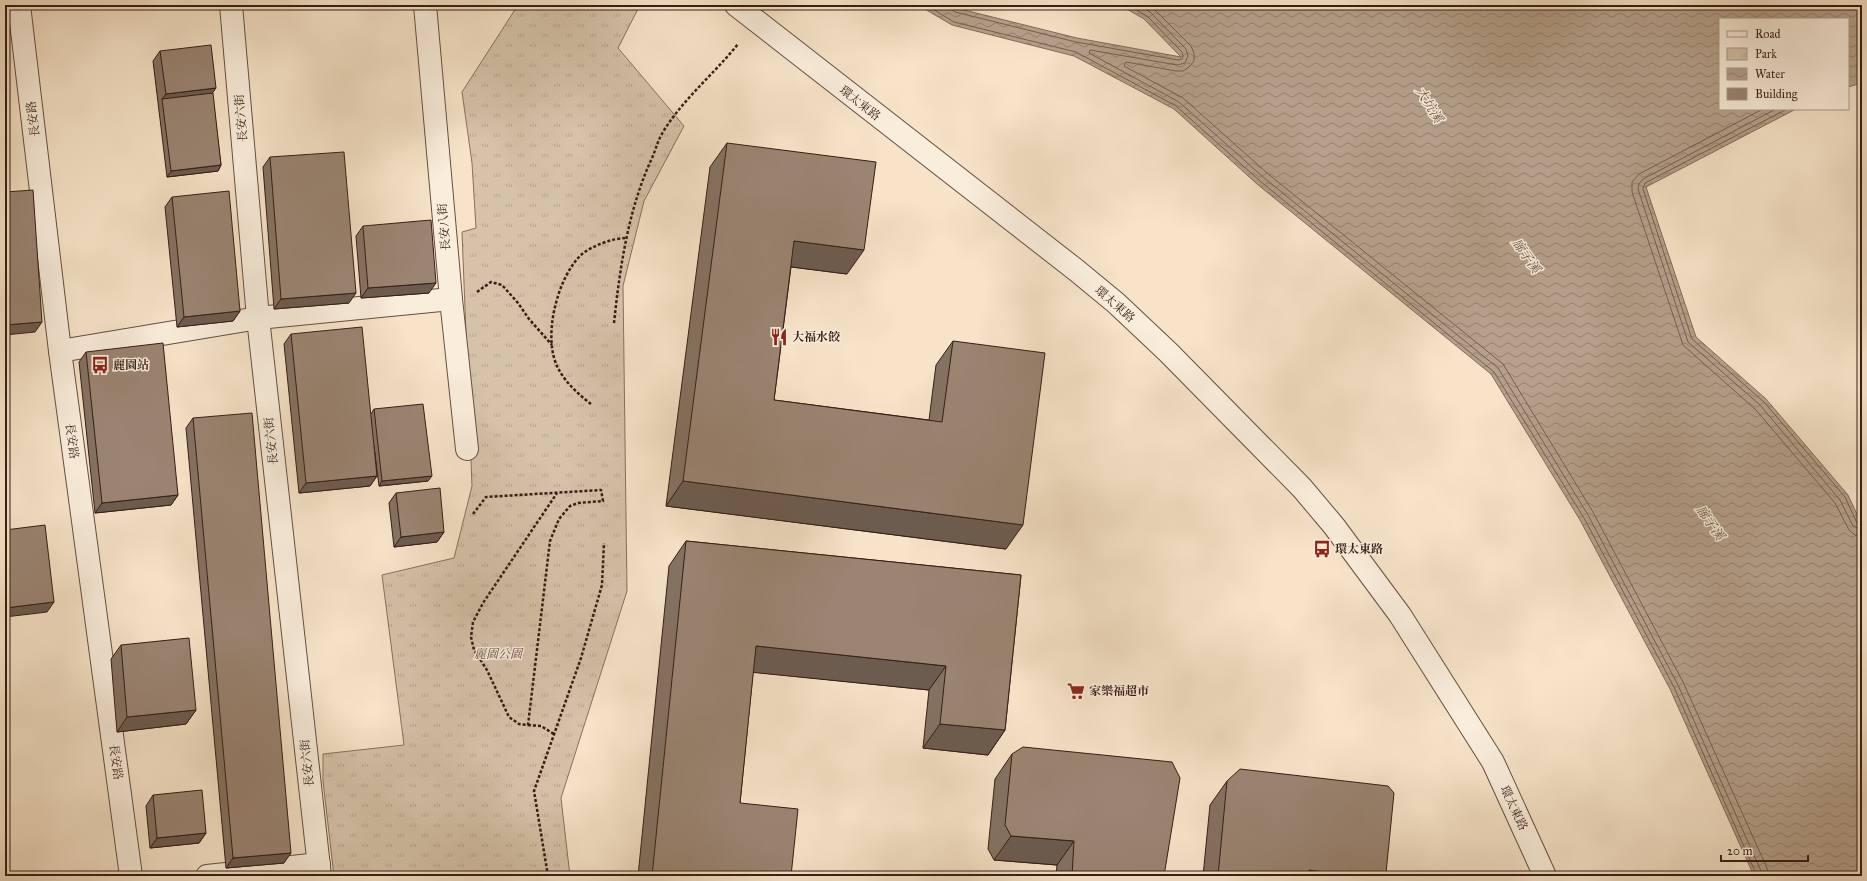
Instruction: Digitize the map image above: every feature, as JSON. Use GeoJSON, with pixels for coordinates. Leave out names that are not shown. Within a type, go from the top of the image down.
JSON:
{"type":"FeatureCollection","features":[{"type":"Feature","properties":{"kind":"street","name":"長安路"},"geometry":{"type":"LineString","coordinates":[[20,5],[60,351],[131,876]]}},
{"type":"Feature","properties":{"kind":"street","name":"長安六街"},"geometry":{"type":"LineString","coordinates":[[231,5],[258,318],[319,870]]}},
{"type":"Feature","properties":{"kind":"street","name":"長安八街"},"geometry":{"type":"LineString","coordinates":[[425,5],[451,299],[468,449]]}},
{"type":"Feature","properties":{"kind":"street","name":"環太東路"},"geometry":{"type":"LineString","coordinates":[[736,5],[1076,270],[1116,304],[1168,352],[1302,488],[1334,526],[1400,615],[1457,704],[1493,762],[1545,876]]}},
{"type":"Feature","properties":{"kind":"street"},"geometry":{"type":"LineString","coordinates":[[60,351],[258,318],[451,299]]}},
{"type":"Feature","properties":{"kind":"street"},"geometry":{"type":"LineString","coordinates":[[207,876],[319,870]]}},
{"type":"Feature","properties":{"kind":"path"},"geometry":{"type":"LineString","coordinates":[[614,323],[619,278],[626,238],[641,182],[663,133],[696,90],[738,44]]}},
{"type":"Feature","properties":{"kind":"path"},"geometry":{"type":"LineString","coordinates":[[591,404],[577,394],[558,368],[552,346],[551,335],[557,297],[569,272],[581,255],[597,246],[620,238],[626,238]]}},
{"type":"Feature","properties":{"kind":"path"},"geometry":{"type":"LineString","coordinates":[[476,295],[478,290],[490,282],[502,285],[518,303],[528,319],[552,346]]}},
{"type":"Feature","properties":{"kind":"path"},"geometry":{"type":"LineString","coordinates":[[473,514],[486,497],[601,490],[603,501],[578,503],[570,506],[559,519],[550,541],[528,725]]}},
{"type":"Feature","properties":{"kind":"path"},"geometry":{"type":"LineString","coordinates":[[554,734],[541,726],[519,724],[509,717],[487,670],[474,650],[470,637],[473,622],[483,603],[556,492]]}},
{"type":"Feature","properties":{"kind":"path"},"geometry":{"type":"LineString","coordinates":[[548,876],[534,791],[581,658],[602,585],[604,543]]}},
{"type":"Feature","properties":{"kind":"green space","name":"麗園公園"},"geometry":{"type":"Polygon","coordinates":[[[518,5],[640,5],[618,48],[684,126],[644,201],[623,286],[627,591],[561,798],[570,876],[334,876],[323,781],[323,754],[404,745],[382,575],[454,558],[472,486],[462,232],[476,228],[472,163],[462,92],[518,5]]]}},
{"type":"Feature","properties":{"kind":"water"},"geometry":{"type":"Polygon","coordinates":[[[918,5],[952,5],[956,8],[1077,38],[1181,57],[1144,19],[1120,5],[1862,5],[1862,83],[1849,87],[1849,18],[1719,18],[1719,110],[1794,110],[1646,187],[1696,337],[1766,399],[1848,495],[1862,525],[1862,876],[1754,876],[1670,689],[1580,520],[1491,374],[1257,184],[1174,109],[1074,56],[952,25],[918,5]]]}},
{"type":"Feature","properties":{"kind":"building"},"geometry":{"type":"Polygon","coordinates":[[[211,45],[216,88],[166,94],[160,51],[211,45]]]}},
{"type":"Feature","properties":{"kind":"building"},"geometry":{"type":"Polygon","coordinates":[[[213,93],[221,165],[171,171],[162,99],[213,93]]]}},
{"type":"Feature","properties":{"kind":"building"},"geometry":{"type":"Polygon","coordinates":[[[727,143],[876,162],[864,250],[794,241],[774,400],[942,422],[953,341],[1045,353],[1023,525],[683,481],[727,143]]]}},
{"type":"Feature","properties":{"kind":"building"},"geometry":{"type":"Polygon","coordinates":[[[344,152],[356,293],[281,299],[270,157],[344,152]]]}},
{"type":"Feature","properties":{"kind":"building"},"geometry":{"type":"Polygon","coordinates":[[[33,190],[42,322],[5,325],[5,192],[33,190]]]}},
{"type":"Feature","properties":{"kind":"building"},"geometry":{"type":"Polygon","coordinates":[[[229,191],[240,311],[184,317],[172,197],[229,191]]]}},
{"type":"Feature","properties":{"kind":"building"},"geometry":{"type":"Polygon","coordinates":[[[431,220],[436,283],[368,288],[363,226],[431,220]]]}},
{"type":"Feature","properties":{"kind":"building"},"geometry":{"type":"Polygon","coordinates":[[[362,327],[377,476],[306,483],[291,334],[362,327]]]}},
{"type":"Feature","properties":{"kind":"building"},"geometry":{"type":"Polygon","coordinates":[[[163,343],[178,495],[102,503],[86,352],[163,343]]]}},
{"type":"Feature","properties":{"kind":"building"},"geometry":{"type":"Polygon","coordinates":[[[423,404],[432,476],[382,481],[374,409],[423,404]]]}},
{"type":"Feature","properties":{"kind":"building"},"geometry":{"type":"Polygon","coordinates":[[[252,413],[291,853],[233,858],[193,418],[252,413]]]}},
{"type":"Feature","properties":{"kind":"building"},"geometry":{"type":"Polygon","coordinates":[[[440,488],[444,532],[401,537],[396,493],[440,488]]]}},
{"type":"Feature","properties":{"kind":"building"},"geometry":{"type":"Polygon","coordinates":[[[45,525],[54,602],[5,608],[5,530],[45,525]]]}},
{"type":"Feature","properties":{"kind":"building"},"geometry":{"type":"Polygon","coordinates":[[[686,541],[1021,575],[1005,730],[940,724],[946,666],[756,646],[740,803],[798,809],[791,876],[652,876],[686,541]]]}},
{"type":"Feature","properties":{"kind":"building"},"geometry":{"type":"Polygon","coordinates":[[[189,638],[196,710],[127,717],[121,645],[189,638]]]}},
{"type":"Feature","properties":{"kind":"building"},"geometry":{"type":"Polygon","coordinates":[[[1023,747],[1172,762],[1180,778],[1164,876],[1072,876],[1074,841],[1011,836],[1005,825],[1012,754],[1023,747]]]}},
{"type":"Feature","properties":{"kind":"building"},"geometry":{"type":"Polygon","coordinates":[[[1240,769],[1388,786],[1394,793],[1386,873],[1380,876],[1351,876],[1309,870],[1309,876],[1218,876],[1227,781],[1240,769]]]}},
{"type":"Feature","properties":{"kind":"building"},"geometry":{"type":"Polygon","coordinates":[[[202,790],[206,833],[157,838],[153,795],[202,790]]]}},
{"type":"Feature","properties":{"kind":"place","name":"大福水餃"},"geometry":{"type":"Point","coordinates":[779,337]}},
{"type":"Feature","properties":{"kind":"place","name":"麗園站"},"geometry":{"type":"Point","coordinates":[100,365]}},
{"type":"Feature","properties":{"kind":"place","name":"環太東路"},"geometry":{"type":"Point","coordinates":[1322,549]}},
{"type":"Feature","properties":{"kind":"place","name":"家樂福超市"},"geometry":{"type":"Point","coordinates":[1076,691]}},
{"type":"Feature","properties":{"kind":"water label","name":"大坑溪"},"geometry":{"type":"Point","coordinates":[1429,105]}},
{"type":"Feature","properties":{"kind":"water label","name":"廍子溪"},"geometry":{"type":"Point","coordinates":[1526,256]}},
{"type":"Feature","properties":{"kind":"water label","name":"廍子溪"},"geometry":{"type":"Point","coordinates":[1710,523]}}]}
